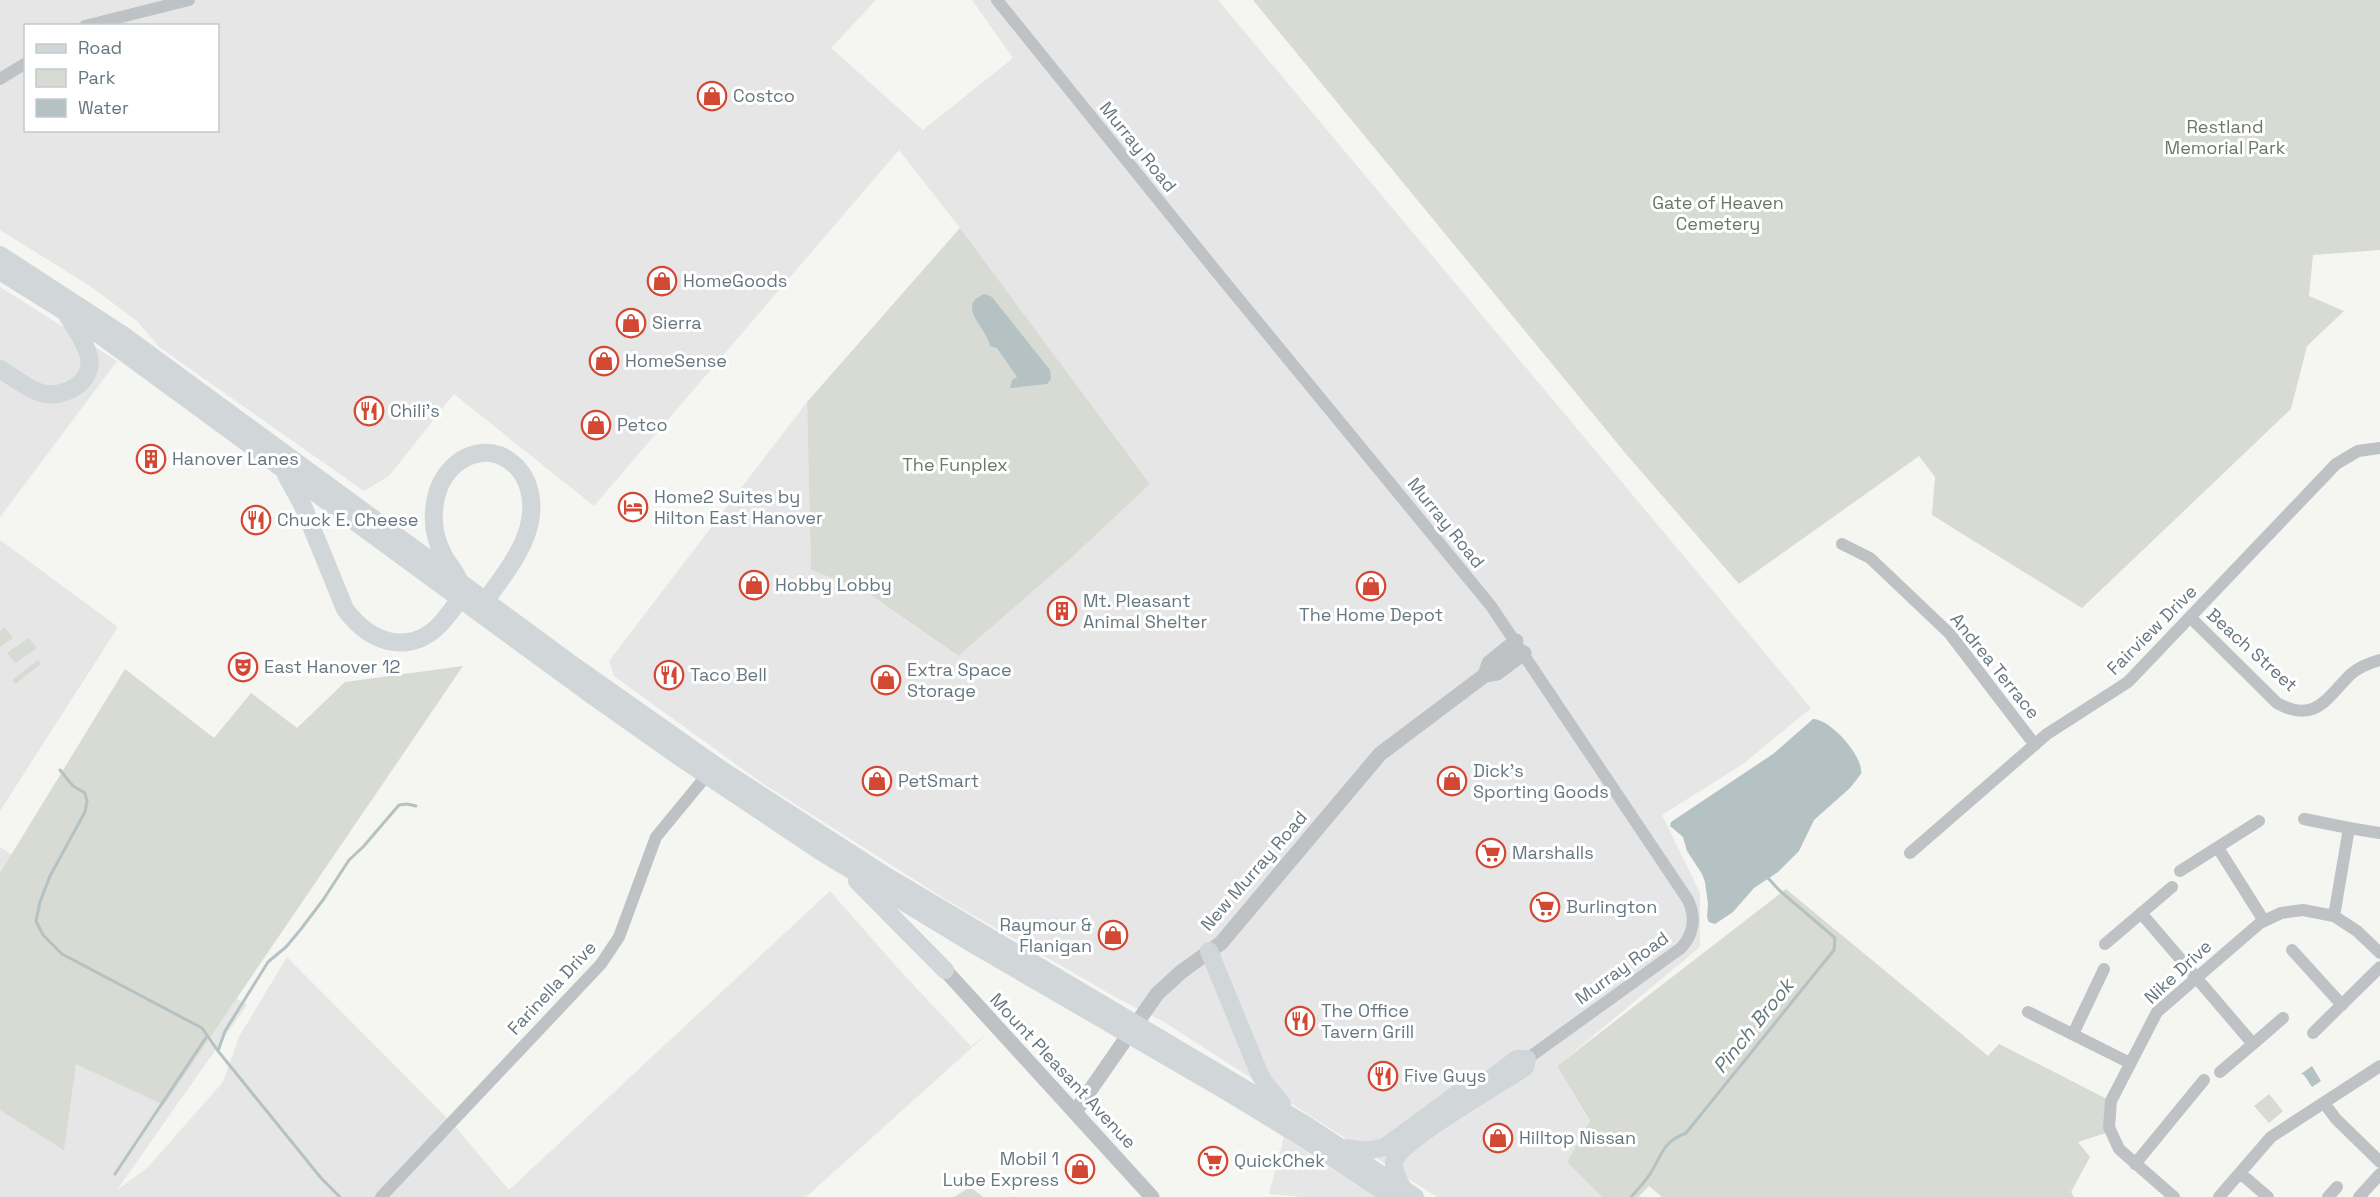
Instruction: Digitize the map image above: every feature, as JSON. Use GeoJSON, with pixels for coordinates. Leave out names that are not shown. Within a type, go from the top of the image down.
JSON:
{"type":"FeatureCollection","features":[{"type":"Feature","properties":{"kind":"main road"},"geometry":{"type":"LineString","coordinates":[[0,255],[123,335],[707,775],[834,858],[973,944],[1306,1125],[1341,1147],[1403,1194]]}},
{"type":"Feature","properties":{"kind":"main road"},"geometry":{"type":"LineString","coordinates":[[0,271],[147,368],[284,470],[459,590]]}},
{"type":"Feature","properties":{"kind":"main road"},"geometry":{"type":"LineString","coordinates":[[0,369],[42,393],[63,394],[76,387],[83,380],[89,357],[66,314]]}},
{"type":"Feature","properties":{"kind":"main road"},"geometry":{"type":"LineString","coordinates":[[459,590],[435,534],[434,514],[437,495],[448,472],[456,464],[474,454],[496,454],[513,463],[525,479],[530,491],[531,517],[519,552],[481,606]]}},
{"type":"Feature","properties":{"kind":"main road"},"geometry":{"type":"LineString","coordinates":[[284,470],[303,506],[345,609],[354,623],[366,633],[376,638],[398,642],[421,638],[440,625],[459,590]]}},
{"type":"Feature","properties":{"kind":"main road"},"geometry":{"type":"LineString","coordinates":[[481,606],[814,831],[1005,948],[1303,1138],[1403,1194]]}},
{"type":"Feature","properties":{"kind":"main road"},"geometry":{"type":"LineString","coordinates":[[834,858],[945,970]]}},
{"type":"Feature","properties":{"kind":"main road"},"geometry":{"type":"LineString","coordinates":[[1209,951],[1267,1086],[1306,1125]]}},
{"type":"Feature","properties":{"kind":"main road"},"geometry":{"type":"LineString","coordinates":[[1341,1147],[1366,1151],[1385,1147],[1457,1094],[1489,1080],[1519,1059],[1527,1059],[1526,1067],[1497,1087],[1462,1104],[1402,1149],[1394,1161],[1394,1168],[1403,1194]]}},
{"type":"Feature","properties":{"kind":"street"},"geometry":{"type":"LineString","coordinates":[[93,24],[189,0]]}},
{"type":"Feature","properties":{"kind":"street","name":"Murray Road"},"geometry":{"type":"LineString","coordinates":[[997,0],[1207,261],[1491,606],[1688,900],[1694,919],[1691,932],[1681,948],[1527,1059]]}},
{"type":"Feature","properties":{"kind":"street"},"geometry":{"type":"LineString","coordinates":[[0,79],[24,64]]}},
{"type":"Feature","properties":{"kind":"street","name":"Fairview Drive"},"geometry":{"type":"LineString","coordinates":[[1910,853],[2063,723],[2128,682],[2336,464],[2358,451],[2380,448]]}},
{"type":"Feature","properties":{"kind":"street","name":"Andrea Terrace"},"geometry":{"type":"LineString","coordinates":[[1842,544],[1870,558],[1950,634],[2035,745]]}},
{"type":"Feature","properties":{"kind":"street","name":"Beach Street"},"geometry":{"type":"LineString","coordinates":[[2191,618],[2277,703],[2289,708],[2309,709],[2321,706],[2351,674],[2364,665],[2380,660]]}},
{"type":"Feature","properties":{"kind":"street","name":"New Murray Road"},"geometry":{"type":"LineString","coordinates":[[1074,1112],[1162,988],[1228,935],[1380,754],[1485,675],[1490,663],[1520,647]]}},
{"type":"Feature","properties":{"kind":"street","name":"Farinella Drive"},"geometry":{"type":"LineString","coordinates":[[381,1197],[602,964],[619,937],[656,837],[707,775]]}},
{"type":"Feature","properties":{"kind":"street"},"geometry":{"type":"LineString","coordinates":[[2304,819],[2380,833]]}},
{"type":"Feature","properties":{"kind":"street"},"geometry":{"type":"LineString","coordinates":[[2180,872],[2259,821]]}},
{"type":"Feature","properties":{"kind":"street"},"geometry":{"type":"LineString","coordinates":[[2334,916],[2349,828]]}},
{"type":"Feature","properties":{"kind":"street"},"geometry":{"type":"LineString","coordinates":[[2218,848],[2264,921]]}},
{"type":"Feature","properties":{"kind":"street"},"geometry":{"type":"LineString","coordinates":[[2105,944],[2172,887]]}},
{"type":"Feature","properties":{"kind":"street","name":"Nike Drive"},"geometry":{"type":"LineString","coordinates":[[2174,1197],[2135,1164],[2114,1142],[2108,1120],[2111,1101],[2157,1012],[2264,921],[2293,911],[2316,911],[2334,916],[2357,931],[2380,953]]}},
{"type":"Feature","properties":{"kind":"street"},"geometry":{"type":"LineString","coordinates":[[2141,913],[2253,1044]]}},
{"type":"Feature","properties":{"kind":"street"},"geometry":{"type":"LineString","coordinates":[[2292,950],[2342,1005]]}},
{"type":"Feature","properties":{"kind":"street"},"geometry":{"type":"LineString","coordinates":[[2313,1033],[2380,967]]}},
{"type":"Feature","properties":{"kind":"street"},"geometry":{"type":"LineString","coordinates":[[2073,1034],[2104,969]]}},
{"type":"Feature","properties":{"kind":"street","name":"Mount Pleasant Avenue"},"geometry":{"type":"LineString","coordinates":[[945,970],[1152,1197]]}},
{"type":"Feature","properties":{"kind":"street"},"geometry":{"type":"LineString","coordinates":[[2028,1012],[2130,1063]]}},
{"type":"Feature","properties":{"kind":"street"},"geometry":{"type":"LineString","coordinates":[[2220,1072],[2283,1018]]}},
{"type":"Feature","properties":{"kind":"street"},"geometry":{"type":"LineString","coordinates":[[2218,1197],[2271,1137],[2380,1066]]}},
{"type":"Feature","properties":{"kind":"street"},"geometry":{"type":"LineString","coordinates":[[2135,1164],[2204,1080]]}},
{"type":"Feature","properties":{"kind":"street"},"geometry":{"type":"LineString","coordinates":[[2324,1103],[2336,1119],[2380,1162]]}},
{"type":"Feature","properties":{"kind":"street"},"geometry":{"type":"LineString","coordinates":[[2240,1173],[2268,1197]]}},
{"type":"Feature","properties":{"kind":"street"},"geometry":{"type":"LineString","coordinates":[[2359,1197],[2380,1174]]}},
{"type":"Feature","properties":{"kind":"street"},"geometry":{"type":"LineString","coordinates":[[2328,1197],[2337,1187]]}},
{"type":"Feature","properties":{"kind":"shaded area"},"geometry":{"type":"Polygon","coordinates":[[[0,0],[876,0],[831,48],[923,130],[1013,58],[972,0],[1218,0],[1811,708],[1743,764],[1662,815],[1700,893],[1700,947],[1557,1066],[1590,1122],[1567,1162],[1602,1197],[1437,1197],[1164,1022],[1117,998],[945,899],[762,783],[614,676],[609,661],[807,402],[811,570],[865,591],[957,656],[1069,560],[1150,484],[960,228],[899,150],[594,506],[454,394],[389,476],[364,491],[159,347],[137,321],[90,286],[0,230],[0,0]]]}},
{"type":"Feature","properties":{"kind":"shaded area"},"geometry":{"type":"Polygon","coordinates":[[[0,287],[117,361],[0,517],[0,287]]]}},
{"type":"Feature","properties":{"kind":"shaded area"},"geometry":{"type":"Polygon","coordinates":[[[0,540],[118,627],[0,811],[0,540]]]}},
{"type":"Feature","properties":{"kind":"shaded area"},"geometry":{"type":"Polygon","coordinates":[[[0,847],[247,1005],[117,1190],[147,1168],[223,1082],[239,1037],[287,957],[452,1123],[509,1190],[830,891],[903,974],[971,1046],[987,1034],[806,1197],[0,1197],[0,847]]]}},
{"type":"Feature","properties":{"kind":"shaded area"},"geometry":{"type":"Polygon","coordinates":[[[1284,1137],[1374,1197],[1302,1197],[1269,1194],[1284,1137]]]}},
{"type":"Feature","properties":{"kind":"green space"},"geometry":{"type":"Polygon","coordinates":[[[1253,0],[2380,0],[2380,250],[2313,255],[2309,296],[2344,311],[2307,346],[2291,409],[2082,608],[1932,515],[1935,477],[1919,456],[1739,584],[1626,454],[1253,0]]]}},
{"type":"Feature","properties":{"kind":"green space","name":"The Funplex"},"geometry":{"type":"Polygon","coordinates":[[[960,228],[1150,484],[1069,560],[958,656],[865,591],[811,570],[807,402],[960,228]]]}},
{"type":"Feature","properties":{"kind":"green space"},"geometry":{"type":"Polygon","coordinates":[[[5,627],[13,638],[0,647],[0,631],[5,627]]]}},
{"type":"Feature","properties":{"kind":"green space"},"geometry":{"type":"Polygon","coordinates":[[[29,638],[37,648],[15,663],[7,653],[29,638]]]}},
{"type":"Feature","properties":{"kind":"green space"},"geometry":{"type":"Polygon","coordinates":[[[38,660],[41,664],[15,684],[12,680],[38,660]]]}},
{"type":"Feature","properties":{"kind":"green space"},"geometry":{"type":"Polygon","coordinates":[[[463,666],[164,1105],[76,1064],[64,1150],[0,1110],[0,873],[125,669],[214,738],[251,693],[297,728],[345,682],[463,666]]]}},
{"type":"Feature","properties":{"kind":"green space"},"geometry":{"type":"Polygon","coordinates":[[[1786,889],[1988,1056],[1999,1044],[2113,1102],[2109,1132],[2078,1142],[2090,1157],[2071,1192],[2074,1197],[1662,1197],[1649,1186],[1638,1197],[1602,1197],[1567,1162],[1590,1121],[1557,1066],[1786,889]]]}},
{"type":"Feature","properties":{"kind":"green space"},"geometry":{"type":"Polygon","coordinates":[[[2269,1094],[2283,1111],[2269,1123],[2254,1106],[2269,1094]]]}},
{"type":"Feature","properties":{"kind":"green space"},"geometry":{"type":"Polygon","coordinates":[[[970,1187],[983,1197],[954,1197],[970,1187]]]}},
{"type":"Feature","properties":{"kind":"water"},"geometry":{"type":"Polygon","coordinates":[[[985,294],[992,297],[1050,370],[1051,379],[1047,384],[1010,388],[1012,380],[1017,377],[997,348],[990,346],[972,311],[972,304],[985,294]]]}},
{"type":"Feature","properties":{"kind":"water"},"geometry":{"type":"Polygon","coordinates":[[[1813,719],[1828,725],[1852,749],[1861,774],[1850,788],[1814,820],[1799,851],[1778,872],[1754,888],[1733,912],[1715,924],[1709,922],[1705,882],[1702,874],[1687,851],[1683,837],[1670,826],[1671,822],[1773,754],[1813,719]]]}},
{"type":"Feature","properties":{"kind":"water"},"geometry":{"type":"Polygon","coordinates":[[[2312,1066],[2321,1081],[2312,1087],[2301,1074],[2312,1066]]]}},
{"type":"Feature","properties":{"kind":"waterway"},"geometry":{"type":"LineString","coordinates":[[60,770],[73,786],[85,793],[87,801],[85,812],[50,876],[40,902],[36,921],[43,935],[62,954],[202,1028],[321,1178],[340,1197]]}},
{"type":"Feature","properties":{"kind":"waterway"},"geometry":{"type":"LineString","coordinates":[[218,1051],[225,1031],[268,962],[286,947],[301,929],[349,860],[399,805],[416,806]]}},
{"type":"Feature","properties":{"kind":"waterway","name":"Pinch Brook"},"geometry":{"type":"LineString","coordinates":[[1631,1197],[1648,1177],[1667,1145],[1686,1133],[1834,950],[1835,938],[1768,878]]}},
{"type":"Feature","properties":{"kind":"waterway"},"geometry":{"type":"LineString","coordinates":[[115,1174],[207,1036]]}},
{"type":"Feature","properties":{"kind":"place","name":"Costco"},"geometry":{"type":"Point","coordinates":[712,96]}},
{"type":"Feature","properties":{"kind":"place","name":"HomeGoods"},"geometry":{"type":"Point","coordinates":[662,281]}},
{"type":"Feature","properties":{"kind":"place","name":"Sierra"},"geometry":{"type":"Point","coordinates":[631,323]}},
{"type":"Feature","properties":{"kind":"place","name":"HomeSense"},"geometry":{"type":"Point","coordinates":[604,361]}},
{"type":"Feature","properties":{"kind":"place","name":"Chili's"},"geometry":{"type":"Point","coordinates":[369,411]}},
{"type":"Feature","properties":{"kind":"place","name":"Petco"},"geometry":{"type":"Point","coordinates":[596,425]}},
{"type":"Feature","properties":{"kind":"place","name":"Hanover Lanes"},"geometry":{"type":"Point","coordinates":[151,459]}},
{"type":"Feature","properties":{"kind":"place","name":"Home2 Suites by Hilton East Hanover"},"geometry":{"type":"Point","coordinates":[633,507]}},
{"type":"Feature","properties":{"kind":"place","name":"Chuck E. Cheese"},"geometry":{"type":"Point","coordinates":[256,520]}},
{"type":"Feature","properties":{"kind":"place","name":"Hobby Lobby"},"geometry":{"type":"Point","coordinates":[754,585]}},
{"type":"Feature","properties":{"kind":"place","name":"The Home Depot"},"geometry":{"type":"Point","coordinates":[1371,586]}},
{"type":"Feature","properties":{"kind":"place","name":"Mt. Pleasant Animal Shelter"},"geometry":{"type":"Point","coordinates":[1062,611]}},
{"type":"Feature","properties":{"kind":"place","name":"East Hanover 12"},"geometry":{"type":"Point","coordinates":[243,667]}},
{"type":"Feature","properties":{"kind":"place","name":"Taco Bell"},"geometry":{"type":"Point","coordinates":[669,675]}},
{"type":"Feature","properties":{"kind":"place","name":"Extra Space Storage"},"geometry":{"type":"Point","coordinates":[886,680]}},
{"type":"Feature","properties":{"kind":"place","name":"PetSmart"},"geometry":{"type":"Point","coordinates":[877,781]}},
{"type":"Feature","properties":{"kind":"place","name":"Dick's Sporting Goods"},"geometry":{"type":"Point","coordinates":[1452,781]}},
{"type":"Feature","properties":{"kind":"place","name":"Marshalls"},"geometry":{"type":"Point","coordinates":[1491,853]}},
{"type":"Feature","properties":{"kind":"place","name":"Burlington"},"geometry":{"type":"Point","coordinates":[1545,907]}},
{"type":"Feature","properties":{"kind":"place","name":"Raymour & Flanigan"},"geometry":{"type":"Point","coordinates":[1113,935]}},
{"type":"Feature","properties":{"kind":"place","name":"The Office Tavern Grill"},"geometry":{"type":"Point","coordinates":[1300,1021]}},
{"type":"Feature","properties":{"kind":"place","name":"Five Guys"},"geometry":{"type":"Point","coordinates":[1383,1076]}},
{"type":"Feature","properties":{"kind":"place","name":"Hilltop Nissan"},"geometry":{"type":"Point","coordinates":[1498,1138]}},
{"type":"Feature","properties":{"kind":"place","name":"QuickChek"},"geometry":{"type":"Point","coordinates":[1213,1161]}},
{"type":"Feature","properties":{"kind":"place","name":"Mobil 1 Lube Express"},"geometry":{"type":"Point","coordinates":[1080,1169]}},
{"type":"Feature","properties":{"kind":"park label","name":"Restland Memorial Park"},"geometry":{"type":"Point","coordinates":[2225,137]}},
{"type":"Feature","properties":{"kind":"park label","name":"Gate of Heaven Cemetery"},"geometry":{"type":"Point","coordinates":[1718,213]}}]}
